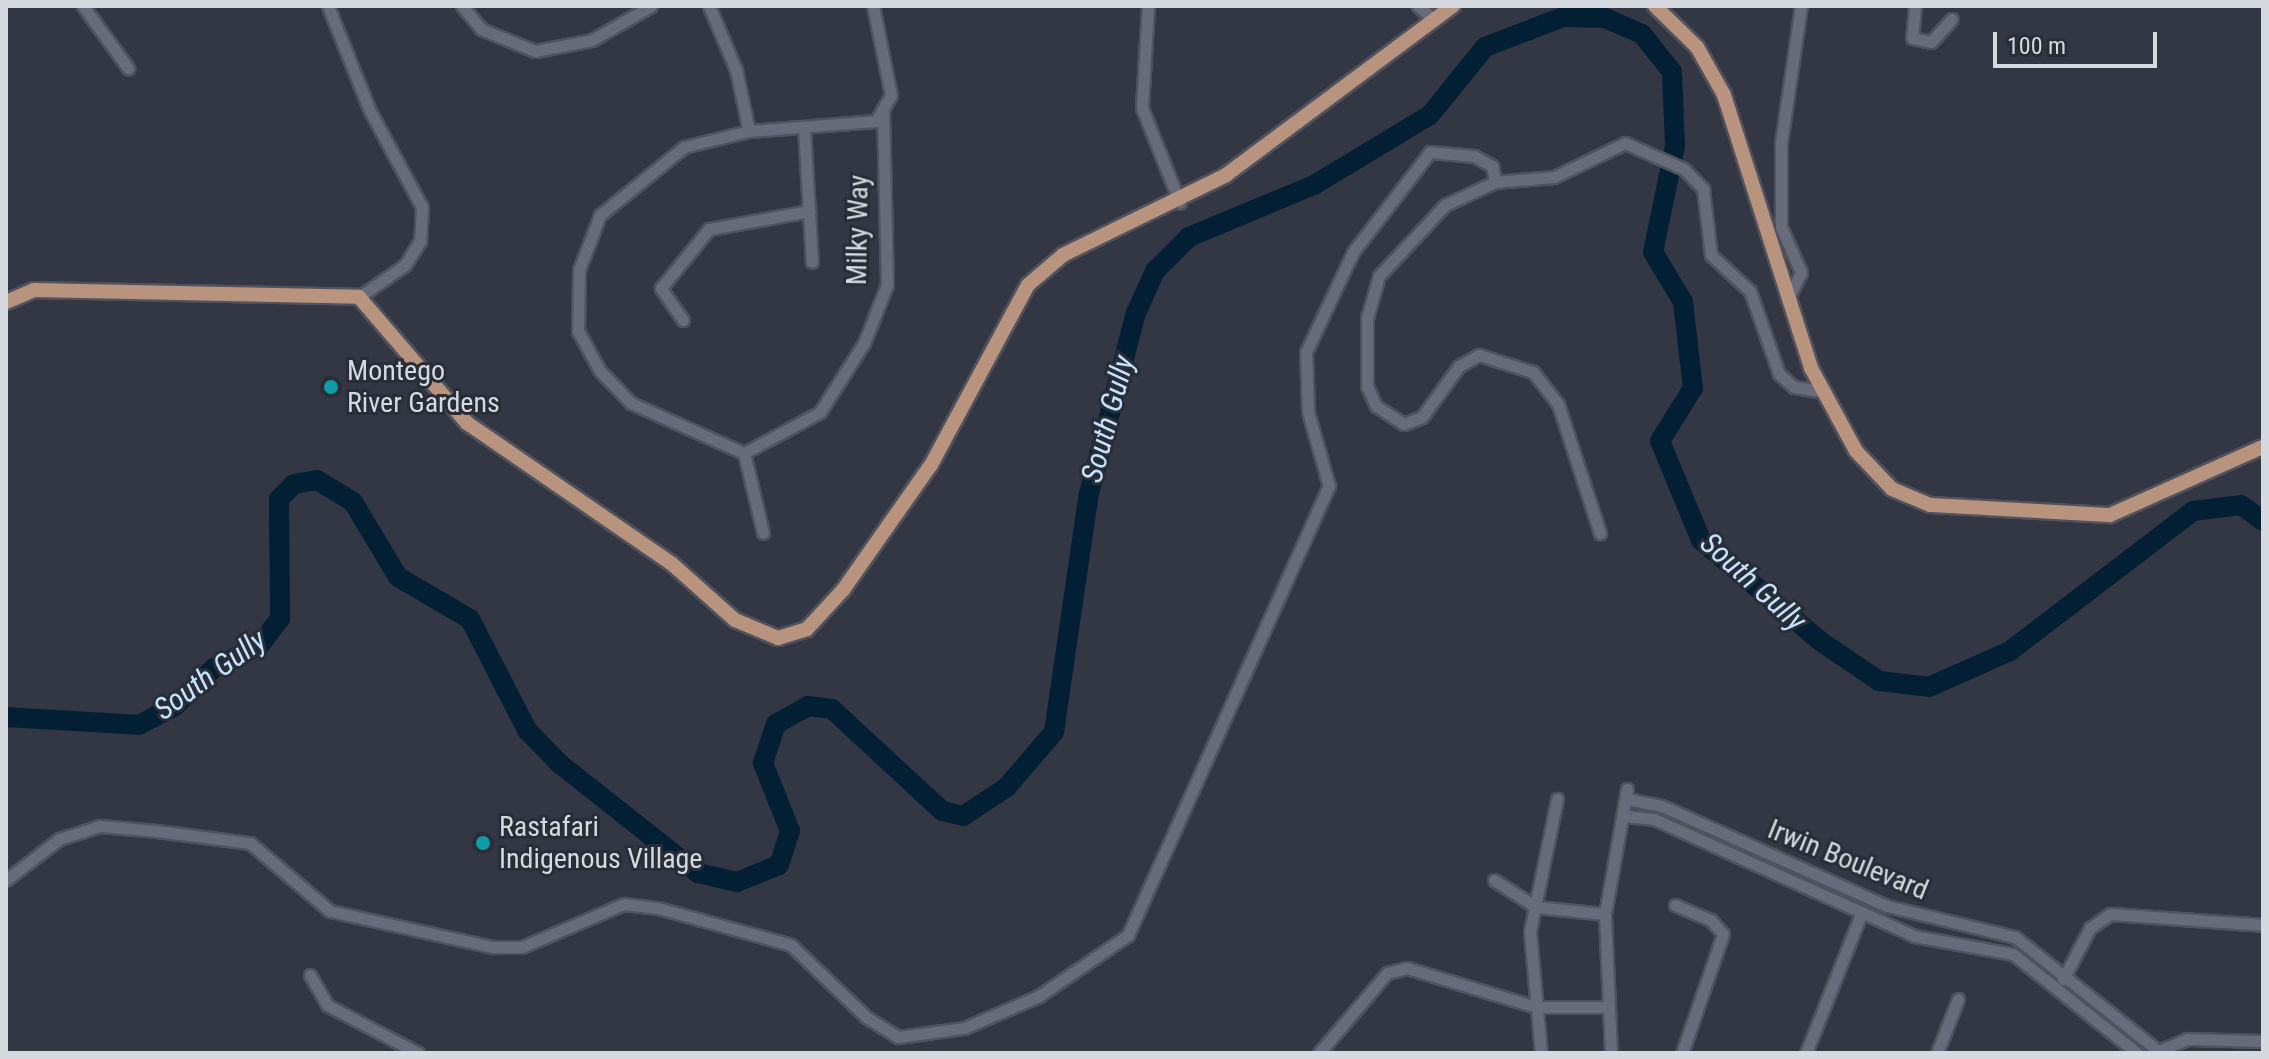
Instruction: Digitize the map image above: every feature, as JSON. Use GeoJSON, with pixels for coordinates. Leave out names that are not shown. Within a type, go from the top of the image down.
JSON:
{"type":"FeatureCollection","features":[{"type":"Feature","properties":{"kind":"main road"},"geometry":{"type":"LineString","coordinates":[[6,302],[34,290],[359,297],[467,423],[671,563],[735,620],[778,638],[807,629],[843,590],[931,465],[1028,285],[1063,255],[1180,203],[1432,18],[1453,6]]}},
{"type":"Feature","properties":{"kind":"main road"},"geometry":{"type":"LineString","coordinates":[[1655,6],[1697,47],[1724,95],[1787,300],[1824,392],[1864,460],[1892,489],[1930,505],[2110,515],[2263,447]]}},
{"type":"Feature","properties":{"kind":"street"},"geometry":{"type":"LineString","coordinates":[[83,6],[128,68]]}},
{"type":"Feature","properties":{"kind":"street"},"geometry":{"type":"LineString","coordinates":[[328,6],[370,111],[422,207],[420,241],[405,265],[359,297]]}},
{"type":"Feature","properties":{"kind":"street"},"geometry":{"type":"LineString","coordinates":[[462,6],[481,29],[535,51],[592,40],[651,6]]}},
{"type":"Feature","properties":{"kind":"street"},"geometry":{"type":"LineString","coordinates":[[709,6],[736,70],[749,131]]}},
{"type":"Feature","properties":{"kind":"street","name":"Milky Way"},"geometry":{"type":"LineString","coordinates":[[744,453],[820,412],[864,343],[887,285],[883,114],[890,85],[873,6]]}},
{"type":"Feature","properties":{"kind":"street"},"geometry":{"type":"LineString","coordinates":[[1148,6],[1142,108],[1180,203]]}},
{"type":"Feature","properties":{"kind":"street"},"geometry":{"type":"LineString","coordinates":[[1418,6],[1432,18]]}},
{"type":"Feature","properties":{"kind":"street"},"geometry":{"type":"LineString","coordinates":[[1787,300],[1801,272],[1781,227],[1781,143],[1801,6]]}},
{"type":"Feature","properties":{"kind":"street"},"geometry":{"type":"LineString","coordinates":[[1915,6],[1912,38],[1943,37],[1952,19]]}},
{"type":"Feature","properties":{"kind":"street"},"geometry":{"type":"LineString","coordinates":[[763,533],[744,453],[631,403],[600,371],[578,331],[574,300],[585,244],[600,215],[684,147],[749,131],[866,125],[883,114]]}},
{"type":"Feature","properties":{"kind":"street"},"geometry":{"type":"LineString","coordinates":[[804,128],[812,262]]}},
{"type":"Feature","properties":{"kind":"street"},"geometry":{"type":"LineString","coordinates":[[1600,533],[1558,404],[1533,372],[1479,355],[1459,366],[1422,417],[1404,424],[1386,418],[1367,386],[1367,318],[1379,276],[1445,205],[1495,182],[1554,177],[1625,143],[1663,158],[1684,169],[1703,189],[1711,255],[1750,291],[1779,374],[1794,387],[1824,392]]}},
{"type":"Feature","properties":{"kind":"street"},"geometry":{"type":"LineString","coordinates":[[6,880],[59,839],[100,826],[250,843],[330,911],[507,948],[624,904],[658,908],[791,945],[866,1017],[898,1037],[964,1028],[1039,996],[1128,935],[1329,486],[1308,412],[1306,352],[1353,252],[1430,152],[1474,156],[1492,166],[1495,182]]}},
{"type":"Feature","properties":{"kind":"street"},"geometry":{"type":"LineString","coordinates":[[683,320],[661,288],[709,229],[809,211]]}},
{"type":"Feature","properties":{"kind":"street","name":"Irwin Boulevard"},"geometry":{"type":"LineString","coordinates":[[2137,1053],[2058,986],[2013,954],[1958,940],[1914,936],[1654,819],[1625,816],[1627,794],[1647,800],[1887,906],[2015,937],[2067,975],[2156,1052]]}},
{"type":"Feature","properties":{"kind":"street"},"geometry":{"type":"LineString","coordinates":[[1541,1053],[1536,1007],[1536,907],[1557,799]]}},
{"type":"Feature","properties":{"kind":"street"},"geometry":{"type":"LineString","coordinates":[[1611,1053],[1605,1007],[1605,914],[1625,816]]}},
{"type":"Feature","properties":{"kind":"street"},"geometry":{"type":"LineString","coordinates":[[1749,864],[1755,850]]}},
{"type":"Feature","properties":{"kind":"street"},"geometry":{"type":"LineString","coordinates":[[1494,880],[1536,907],[1605,914]]}},
{"type":"Feature","properties":{"kind":"street"},"geometry":{"type":"LineString","coordinates":[[1675,905],[1711,920],[1723,934],[1682,1053]]}},
{"type":"Feature","properties":{"kind":"street"},"geometry":{"type":"LineString","coordinates":[[1881,922],[1887,906]]}},
{"type":"Feature","properties":{"kind":"street"},"geometry":{"type":"LineString","coordinates":[[1806,1053],[1861,914]]}},
{"type":"Feature","properties":{"kind":"street"},"geometry":{"type":"LineString","coordinates":[[2058,986],[2067,975],[2090,928],[2110,914],[2263,925]]}},
{"type":"Feature","properties":{"kind":"street"},"geometry":{"type":"LineString","coordinates":[[1958,940],[1960,925]]}},
{"type":"Feature","properties":{"kind":"street"},"geometry":{"type":"LineString","coordinates":[[1319,1053],[1387,973],[1407,968],[1536,1007],[1605,1007]]}},
{"type":"Feature","properties":{"kind":"street"},"geometry":{"type":"LineString","coordinates":[[310,975],[327,1005],[418,1053]]}},
{"type":"Feature","properties":{"kind":"street"},"geometry":{"type":"LineString","coordinates":[[1937,1053],[1958,999]]}},
{"type":"Feature","properties":{"kind":"street"},"geometry":{"type":"LineString","coordinates":[[2156,1052],[2187,1039],[2263,1041]]}},
{"type":"Feature","properties":{"kind":"waterway","name":"South Gully"},"geometry":{"type":"LineString","coordinates":[[6,717],[139,725],[175,706],[214,668],[260,645],[280,618],[279,499],[294,484],[317,480],[353,502],[398,577],[470,619],[527,730],[560,764],[698,873],[737,882],[779,865],[790,831],[763,763],[776,724],[808,706],[832,709],[942,811],[963,816],[1007,787],[1054,732],[1088,498],[1136,313],[1155,271],[1189,237],[1314,185],[1430,115],[1485,47],[1563,17],[1605,18],[1642,34],[1672,72],[1675,146],[1653,252],[1683,302],[1693,388],[1660,441],[1701,540],[1820,641],[1879,681],[1929,687],[2010,651],[2193,511],[2241,505],[2263,521]]}},
{"type":"Feature","properties":{"kind":"place","name":"Montego River Gardens"},"geometry":{"type":"Point","coordinates":[331,387]}},
{"type":"Feature","properties":{"kind":"place","name":"Rastafari Indigenous Village"},"geometry":{"type":"Point","coordinates":[483,843]}}]}
